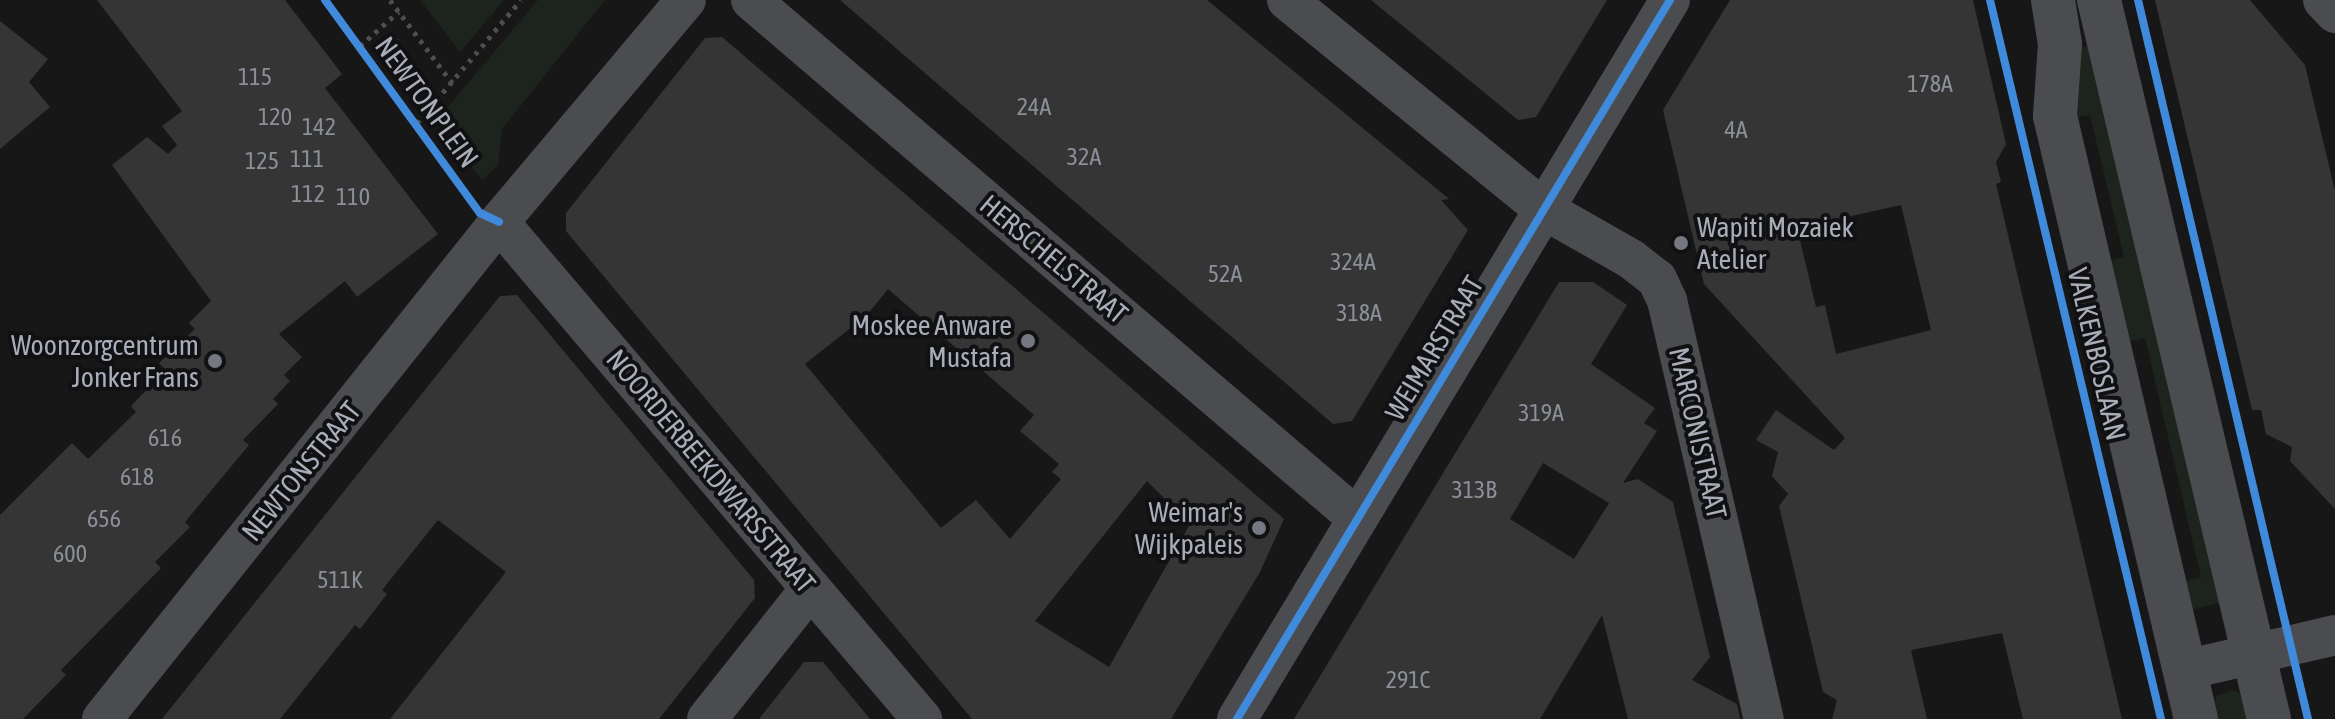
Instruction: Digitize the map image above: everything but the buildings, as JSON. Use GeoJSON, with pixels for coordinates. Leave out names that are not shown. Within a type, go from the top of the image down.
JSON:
{"type":"FeatureCollection","features":[{"type":"Feature","properties":{"kind":"street"},"geometry":{"type":"LineString","coordinates":[[499,222],[686,0]]}},
{"type":"Feature","properties":{"kind":"street","name":"HERSCHELSTRAAT"},"geometry":{"type":"LineString","coordinates":[[751,0],[1357,518]]}},
{"type":"Feature","properties":{"kind":"street","name":"MARCONISTRAAT"},"geometry":{"type":"LineString","coordinates":[[1287,0],[1543,209],[1631,259],[1657,279],[1667,300],[1764,719]]}},
{"type":"Feature","properties":{"kind":"street","name":"WEIMARSTRAAT"},"geometry":{"type":"LineString","coordinates":[[1237,719],[1670,0]]}},
{"type":"Feature","properties":{"kind":"street","name":"VALKENBOSLAAN"},"geometry":{"type":"LineString","coordinates":[[2053,0],[2060,44],[2055,116],[2196,719]]}},
{"type":"Feature","properties":{"kind":"street"},"geometry":{"type":"LineString","coordinates":[[2099,0],[2269,719]]}},
{"type":"Feature","properties":{"kind":"street"},"geometry":{"type":"LineString","coordinates":[[2323,0],[2335,13]]}},
{"type":"Feature","properties":{"kind":"street","name":"NOORDERBEEKDWARSSTRAAT"},"geometry":{"type":"LineString","coordinates":[[499,222],[922,719]]}},
{"type":"Feature","properties":{"kind":"street","name":"NEWTONSTRAAT"},"geometry":{"type":"LineString","coordinates":[[102,719],[499,222]]}},
{"type":"Feature","properties":{"kind":"street"},"geometry":{"type":"LineString","coordinates":[[707,719],[811,588]]}},
{"type":"Feature","properties":{"kind":"street"},"geometry":{"type":"LineString","coordinates":[[2185,670],[2335,635]]}},
{"type":"Feature","properties":{"kind":"path"},"geometry":{"type":"LineString","coordinates":[[390,0],[452,83]]}},
{"type":"Feature","properties":{"kind":"path"},"geometry":{"type":"LineString","coordinates":[[417,123],[521,0]]}},
{"type":"Feature","properties":{"kind":"path"},"geometry":{"type":"LineString","coordinates":[[360,46],[399,11]]}},
{"type":"Feature","properties":{"kind":"shaded area"},"geometry":{"type":"Polygon","coordinates":[[[420,0],[504,0],[460,52],[420,0]]]}},
{"type":"Feature","properties":{"kind":"shaded area"},"geometry":{"type":"Polygon","coordinates":[[[538,0],[605,0],[502,129],[498,165],[482,180],[436,121],[538,0]]]}},
{"type":"Feature","properties":{"kind":"shaded area"},"geometry":{"type":"Polygon","coordinates":[[[397,37],[429,91],[417,95],[381,49],[397,37]]]}},
{"type":"Feature","properties":{"kind":"shaded area"},"geometry":{"type":"Polygon","coordinates":[[[2095,45],[2226,601],[2187,611],[2180,582],[2201,577],[2145,338],[2124,343],[2105,262],[2124,257],[2090,115],[2072,118],[2074,49],[2095,45]]]}},
{"type":"Feature","properties":{"kind":"shaded area"},"geometry":{"type":"Polygon","coordinates":[[[2232,690],[2244,695],[2253,719],[2213,719],[2216,696],[2232,690]]]}},
{"type":"Feature","properties":{"kind":"cycle path","name":"NEWTONPLEIN"},"geometry":{"type":"LineString","coordinates":[[325,0],[480,213],[499,222]]}},
{"type":"Feature","properties":{"kind":"cycle path"},"geometry":{"type":"LineString","coordinates":[[1237,719],[1670,0]]}},
{"type":"Feature","properties":{"kind":"cycle path"},"geometry":{"type":"LineString","coordinates":[[1990,0],[2161,719]]}},
{"type":"Feature","properties":{"kind":"cycle path"},"geometry":{"type":"LineString","coordinates":[[2138,0],[2308,719]]}},
{"type":"Feature","properties":{"kind":"place","name":"Wapiti Mozaiek Atelier"},"geometry":{"type":"Point","coordinates":[1681,243]}},
{"type":"Feature","properties":{"kind":"place","name":"Moskee Anware Mustafa"},"geometry":{"type":"Point","coordinates":[1028,341]}},
{"type":"Feature","properties":{"kind":"place","name":"Woonzorgcentrum Jonker Frans"},"geometry":{"type":"Point","coordinates":[215,361]}},
{"type":"Feature","properties":{"kind":"place","name":"Weimar's Wijkpaleis"},"geometry":{"type":"Point","coordinates":[1259,528]}}]}
